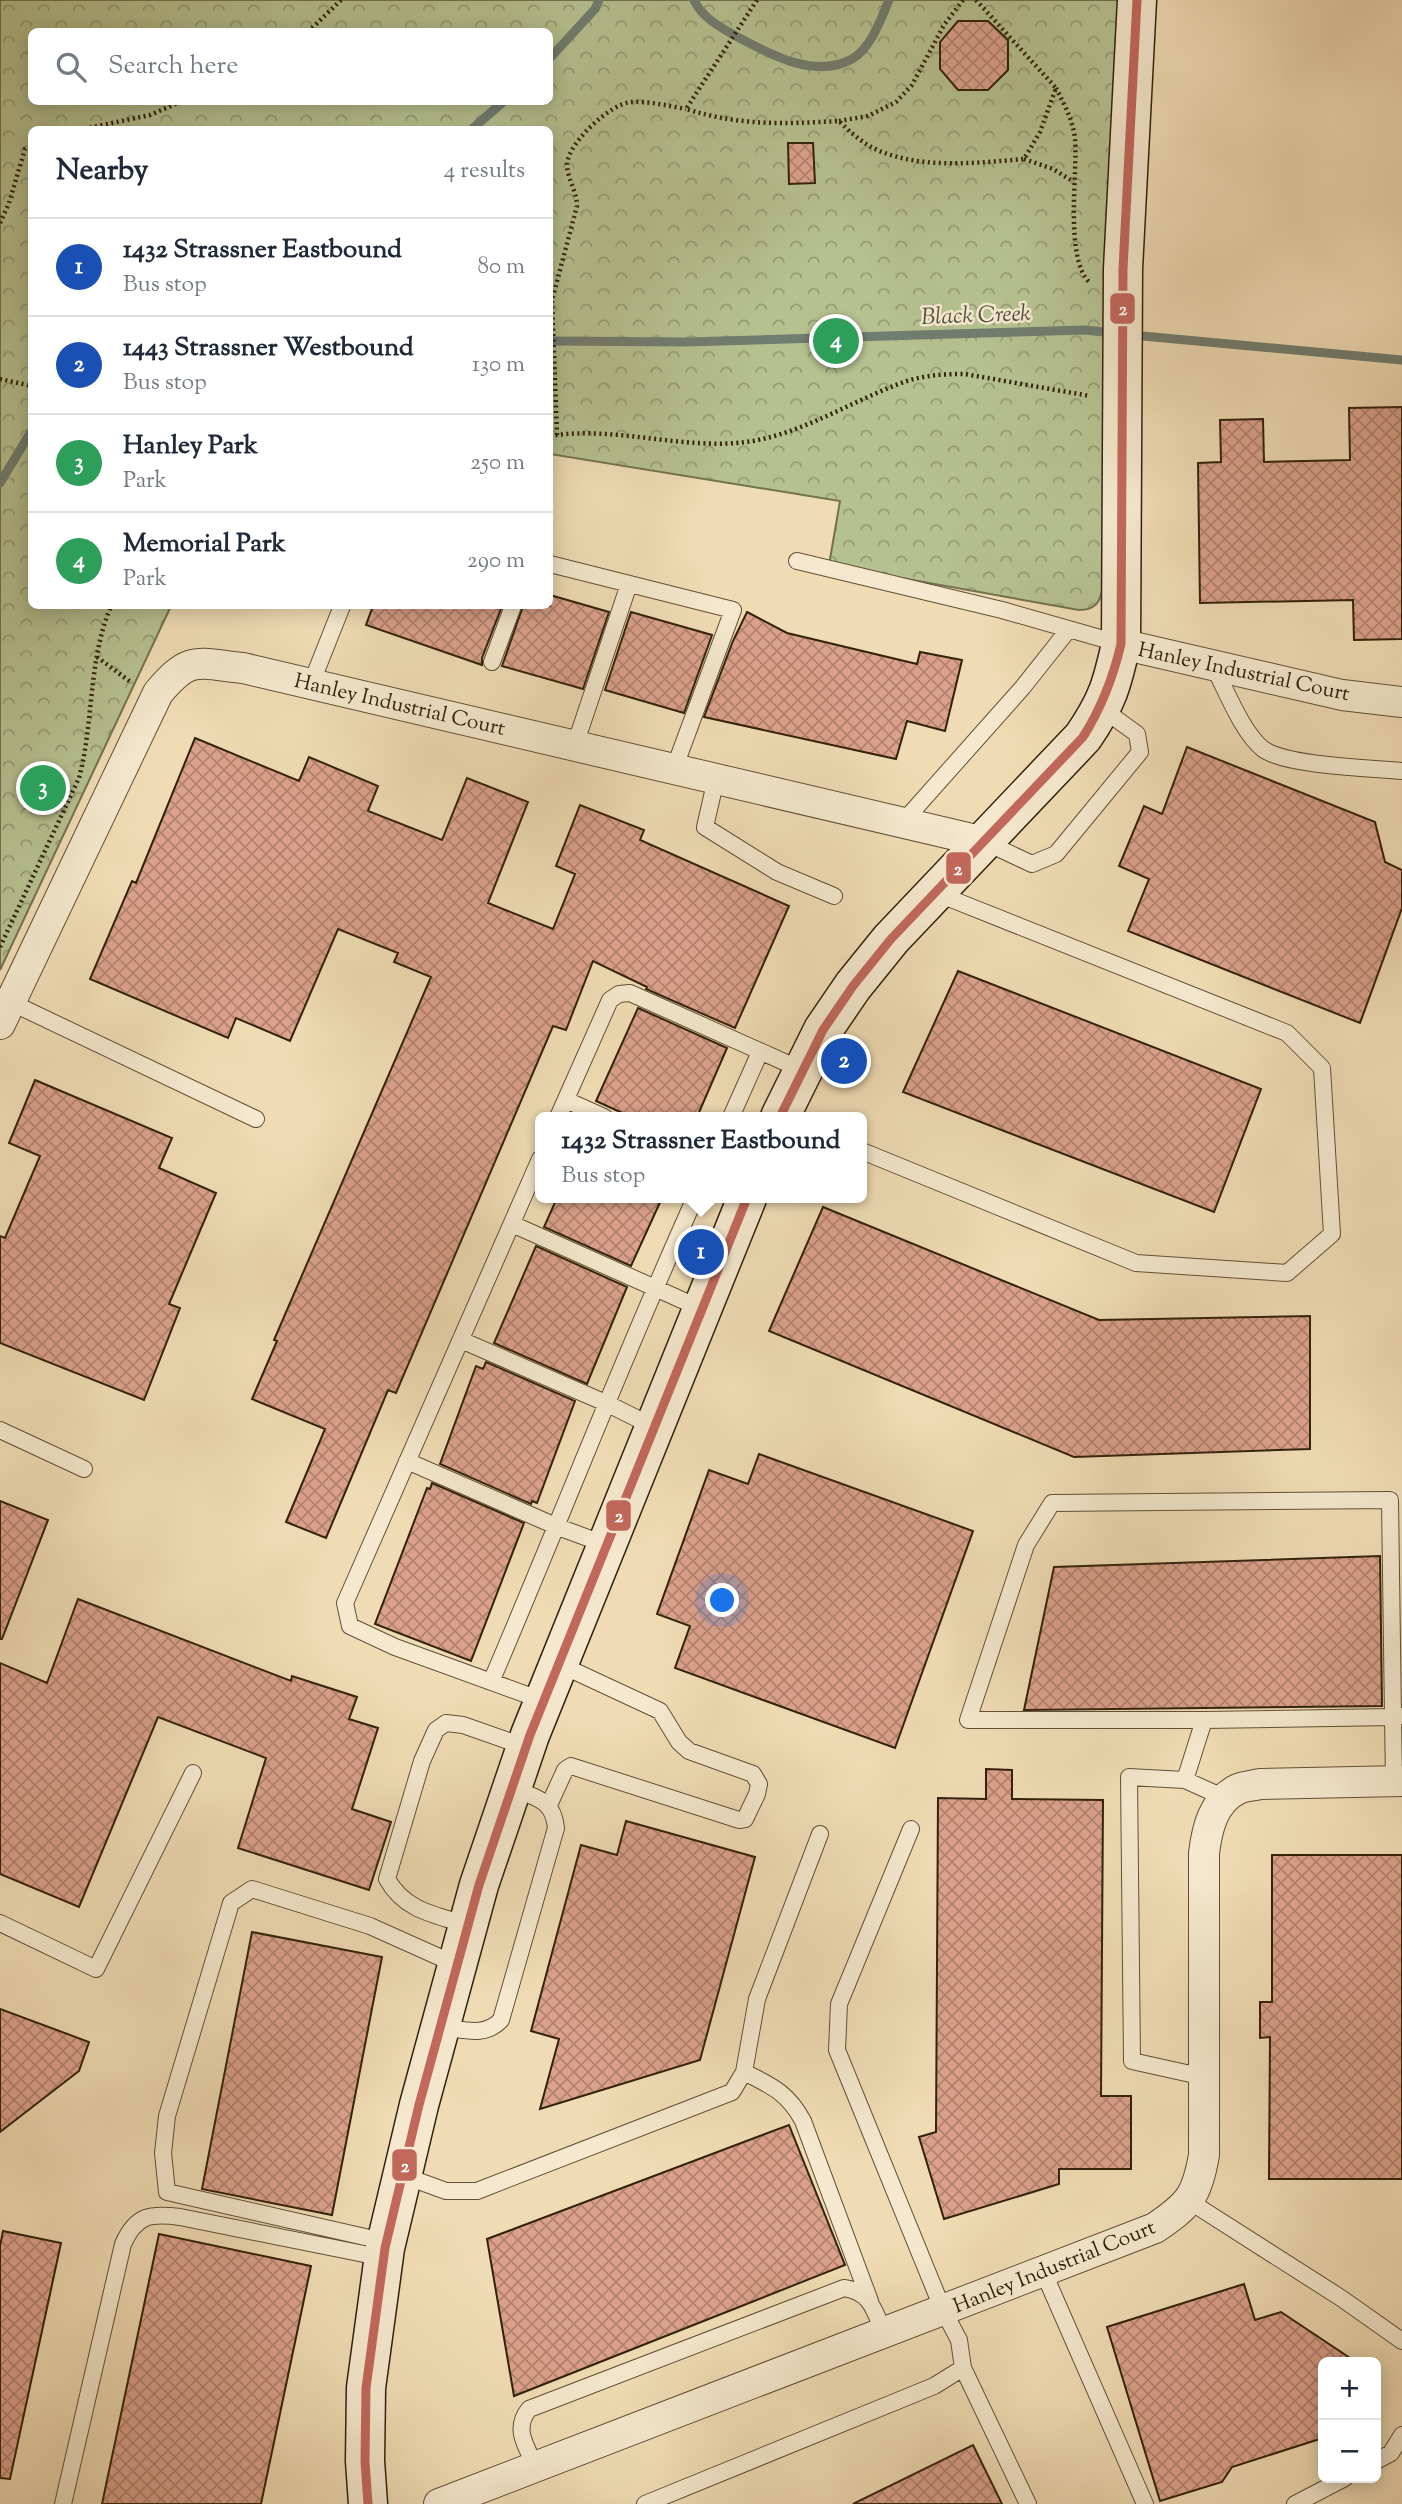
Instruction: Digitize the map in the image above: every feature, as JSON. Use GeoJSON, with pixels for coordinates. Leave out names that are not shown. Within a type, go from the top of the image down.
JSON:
{"type":"FeatureCollection","features":[{"type":"Feature","properties":{"kind":"street"},"geometry":{"type":"LineString","coordinates":[[1121,645],[1108,294],[1137,0]]}},
{"type":"Feature","properties":{"kind":"street","name":"Hanley Industrial Court"},"geometry":{"type":"LineString","coordinates":[[782,1112],[823,1030],[853,986],[891,939],[1083,737],[1111,687],[1121,645],[1342,695],[1402,702]]}},
{"type":"Feature","properties":{"kind":"street","name":"Hanley Industrial Court"},"geometry":{"type":"LineString","coordinates":[[5,1013],[158,693],[175,672],[195,663],[243,668],[985,842]]}},
{"type":"Feature","properties":{"kind":"street"},"geometry":{"type":"LineString","coordinates":[[368,2504],[365,2461],[366,2388],[385,2250],[440,2027],[479,1885],[526,1747],[745,1203]]}},
{"type":"Feature","properties":{"kind":"street"},"geometry":{"type":"LineString","coordinates":[[1225,1798],[1238,1789],[1260,1784],[1398,1781]]}},
{"type":"Feature","properties":{"kind":"street","name":"Hanley Industrial Court"},"geometry":{"type":"LineString","coordinates":[[439,2504],[1156,2228],[1180,2212],[1189,2201],[1200,2177],[1204,2155],[1204,1853],[1206,1832],[1214,1813],[1225,1798]]}},
{"type":"Feature","properties":{"kind":"lane"},"geometry":{"type":"LineString","coordinates":[[797,561],[1002,610],[1121,645]]}},
{"type":"Feature","properties":{"kind":"lane"},"geometry":{"type":"LineString","coordinates":[[553,565],[733,610],[674,769]]}},
{"type":"Feature","properties":{"kind":"lane"},"geometry":{"type":"LineString","coordinates":[[575,745],[629,584]]}},
{"type":"Feature","properties":{"kind":"lane"},"geometry":{"type":"LineString","coordinates":[[311,684],[341,609]]}},
{"type":"Feature","properties":{"kind":"lane"},"geometry":{"type":"LineString","coordinates":[[492,662],[512,609]]}},
{"type":"Feature","properties":{"kind":"lane"},"geometry":{"type":"LineString","coordinates":[[903,822],[1023,687],[1069,629]]}},
{"type":"Feature","properties":{"kind":"lane"},"geometry":{"type":"LineString","coordinates":[[1213,665],[1248,732],[1264,750],[1291,760],[1402,771]]}},
{"type":"Feature","properties":{"kind":"lane"},"geometry":{"type":"LineString","coordinates":[[985,842],[1032,864],[1056,854],[1140,752],[1136,734],[1101,708]]}},
{"type":"Feature","properties":{"kind":"lane"},"geometry":{"type":"LineString","coordinates":[[716,779],[705,827],[777,872],[834,896]]}},
{"type":"Feature","properties":{"kind":"lane"},"geometry":{"type":"LineString","coordinates":[[867,1153],[1136,1263],[1287,1273],[1332,1234],[1322,1069],[1287,1033],[936,893]]}},
{"type":"Feature","properties":{"kind":"lane"},"geometry":{"type":"LineString","coordinates":[[560,1112],[610,1000],[620,994],[630,993],[802,1070]]}},
{"type":"Feature","properties":{"kind":"lane","name":"Hanley Industrial Court"},"geometry":{"type":"LineString","coordinates":[[5,1013],[256,1119]]}},
{"type":"Feature","properties":{"kind":"lane"},"geometry":{"type":"LineString","coordinates":[[733,1112],[760,1052]]}},
{"type":"Feature","properties":{"kind":"lane"},"geometry":{"type":"LineString","coordinates":[[566,1100],[593,1112]]}},
{"type":"Feature","properties":{"kind":"lane"},"geometry":{"type":"LineString","coordinates":[[535,1171],[345,1603],[350,1626],[395,1647],[544,1701]]}},
{"type":"Feature","properties":{"kind":"lane"},"geometry":{"type":"LineString","coordinates":[[491,1682],[693,1203]]}},
{"type":"Feature","properties":{"kind":"lane"},"geometry":{"type":"LineString","coordinates":[[512,1224],[656,1286],[702,1309]]}},
{"type":"Feature","properties":{"kind":"lane"},"geometry":{"type":"LineString","coordinates":[[461,1340],[654,1427]]}},
{"type":"Feature","properties":{"kind":"lane"},"geometry":{"type":"LineString","coordinates":[[0,1430],[84,1469]]}},
{"type":"Feature","properties":{"kind":"lane"},"geometry":{"type":"LineString","coordinates":[[407,1461],[558,1527],[607,1545]]}},
{"type":"Feature","properties":{"kind":"lane"},"geometry":{"type":"LineString","coordinates":[[1397,1717],[968,1720],[1026,1545],[1052,1503],[1396,1500],[1398,1781]]}},
{"type":"Feature","properties":{"kind":"lane"},"geometry":{"type":"LineString","coordinates":[[549,1805],[565,1770],[571,1766],[739,1819],[745,1819],[748,1814],[759,1784],[753,1774],[689,1751],[679,1742],[660,1711],[559,1664]]}},
{"type":"Feature","properties":{"kind":"lane"},"geometry":{"type":"LineString","coordinates":[[1185,1780],[1204,1720]]}},
{"type":"Feature","properties":{"kind":"lane"},"geometry":{"type":"LineString","coordinates":[[468,1925],[421,1910],[404,1901],[387,1879],[422,1761],[436,1730],[446,1723],[463,1725],[526,1747]]}},
{"type":"Feature","properties":{"kind":"lane"},"geometry":{"type":"LineString","coordinates":[[0,1923],[96,1969],[193,1773]]}},
{"type":"Feature","properties":{"kind":"lane"},"geometry":{"type":"LineString","coordinates":[[1204,2077],[1132,2062],[1129,1777],[1185,1780],[1225,1798]]}},
{"type":"Feature","properties":{"kind":"lane"},"geometry":{"type":"LineString","coordinates":[[440,2027],[483,2032],[493,2028],[501,2020],[556,1828],[555,1817],[549,1805],[512,1788]]}},
{"type":"Feature","properties":{"kind":"lane"},"geometry":{"type":"LineString","coordinates":[[911,1829],[839,2004],[837,2050],[943,2310],[959,2340],[964,2368],[1028,2504]]}},
{"type":"Feature","properties":{"kind":"lane"},"geometry":{"type":"LineString","coordinates":[[402,2175],[446,2192],[477,2191],[732,2092],[744,2072],[757,1999],[820,1834]]}},
{"type":"Feature","properties":{"kind":"lane"},"geometry":{"type":"LineString","coordinates":[[385,2250],[166,2192],[163,2152],[167,2116],[231,1903],[252,1889],[370,1926],[457,1965]]}},
{"type":"Feature","properties":{"kind":"lane"},"geometry":{"type":"LineString","coordinates":[[744,2072],[782,2092],[803,2121],[884,2333]]}},
{"type":"Feature","properties":{"kind":"lane"},"geometry":{"type":"LineString","coordinates":[[1189,2201],[1341,2298],[1402,2341]]}},
{"type":"Feature","properties":{"kind":"lane"},"geometry":{"type":"LineString","coordinates":[[62,2504],[123,2244],[129,2231],[142,2218],[164,2215],[180,2217],[385,2250]]}},
{"type":"Feature","properties":{"kind":"lane"},"geometry":{"type":"LineString","coordinates":[[1043,2271],[1144,2504]]}},
{"type":"Feature","properties":{"kind":"lane"},"geometry":{"type":"LineString","coordinates":[[536,2467],[525,2445],[521,2429],[521,2418],[529,2409],[844,2288],[856,2290],[870,2301]]}},
{"type":"Feature","properties":{"kind":"lane"},"geometry":{"type":"LineString","coordinates":[[645,2504],[934,2386],[964,2368]]}},
{"type":"Feature","properties":{"kind":"lane"},"geometry":{"type":"LineString","coordinates":[[1381,2459],[1391,2454],[1402,2435]]}},
{"type":"Feature","properties":{"kind":"lane"},"geometry":{"type":"LineString","coordinates":[[1294,2504],[1335,2483]]}},
{"type":"Feature","properties":{"kind":"path"},"geometry":{"type":"LineString","coordinates":[[312,28],[341,0]]}},
{"type":"Feature","properties":{"kind":"path"},"geometry":{"type":"LineString","coordinates":[[686,109],[757,0]]}},
{"type":"Feature","properties":{"kind":"path"},"geometry":{"type":"LineString","coordinates":[[553,295],[577,206],[577,195],[568,176],[567,165],[574,144],[614,108],[634,102],[686,109],[720,119],[750,122],[839,121],[868,116],[896,102],[912,85],[944,25],[962,0]]}},
{"type":"Feature","properties":{"kind":"path"},"geometry":{"type":"LineString","coordinates":[[976,0],[1056,88],[1072,121],[1075,140],[1076,247],[1081,272],[1108,294]]}},
{"type":"Feature","properties":{"kind":"path"},"geometry":{"type":"LineString","coordinates":[[1024,159],[1040,132],[1056,88]]}},
{"type":"Feature","properties":{"kind":"path"},"geometry":{"type":"LineString","coordinates":[[98,126],[150,115],[173,105]]}},
{"type":"Feature","properties":{"kind":"path"},"geometry":{"type":"LineString","coordinates":[[839,121],[854,136],[872,147],[911,159],[981,163],[1024,159],[1053,169],[1074,183]]}},
{"type":"Feature","properties":{"kind":"path"},"geometry":{"type":"LineString","coordinates":[[0,223],[9,203],[25,149],[28,147]]}},
{"type":"Feature","properties":{"kind":"path"},"geometry":{"type":"LineString","coordinates":[[553,354],[557,435]]}},
{"type":"Feature","properties":{"kind":"path"},"geometry":{"type":"LineString","coordinates":[[553,436],[591,433],[696,442],[749,442],[793,430],[906,381],[945,374],[965,374],[1070,394],[1111,390]]}},
{"type":"Feature","properties":{"kind":"path"},"geometry":{"type":"LineString","coordinates":[[0,379],[28,385]]}},
{"type":"Feature","properties":{"kind":"path"},"geometry":{"type":"LineString","coordinates":[[0,947],[79,778],[86,751],[97,656],[110,609]]}},
{"type":"Feature","properties":{"kind":"path"},"geometry":{"type":"LineString","coordinates":[[97,656],[133,684],[158,693]]}},
{"type":"Feature","properties":{"kind":"green space"},"geometry":{"type":"Polygon","coordinates":[[[0,0],[1137,0],[1103,587],[1096,604],[1090,609],[1079,610],[829,565],[840,501],[553,454],[553,126],[28,126],[28,609],[170,609],[0,970],[0,0]]]}},
{"type":"Feature","properties":{"kind":"building"},"geometry":{"type":"Polygon","coordinates":[[[958,21],[988,21],[1008,40],[1008,70],[988,90],[958,90],[940,69],[940,42],[958,21]]]}},
{"type":"Feature","properties":{"kind":"building"},"geometry":{"type":"Polygon","coordinates":[[[788,143],[813,143],[815,183],[789,184],[788,143]]]}},
{"type":"Feature","properties":{"kind":"building"},"geometry":{"type":"Polygon","coordinates":[[[1402,407],[1402,639],[1354,640],[1353,600],[1200,603],[1198,463],[1221,462],[1220,420],[1263,419],[1264,462],[1350,460],[1349,408],[1402,407]]]}},
{"type":"Feature","properties":{"kind":"building"},"geometry":{"type":"Polygon","coordinates":[[[553,596],[609,612],[583,689],[502,666],[522,609],[553,609],[553,596]]]}},
{"type":"Feature","properties":{"kind":"building"},"geometry":{"type":"Polygon","coordinates":[[[372,609],[501,609],[482,658],[482,665],[366,625],[372,609]]]}},
{"type":"Feature","properties":{"kind":"building"},"geometry":{"type":"Polygon","coordinates":[[[631,612],[712,635],[684,713],[605,690],[631,612]]]}},
{"type":"Feature","properties":{"kind":"building"},"geometry":{"type":"Polygon","coordinates":[[[747,612],[787,633],[917,664],[920,652],[962,660],[945,731],[907,721],[896,759],[704,717],[747,612]]]}},
{"type":"Feature","properties":{"kind":"building"},"geometry":{"type":"Polygon","coordinates":[[[195,738],[299,781],[309,757],[378,786],[368,811],[442,840],[467,778],[528,802],[488,903],[553,929],[575,874],[556,866],[580,805],[644,830],[640,840],[789,906],[735,1028],[646,989],[647,987],[593,961],[566,1030],[553,1026],[396,1393],[388,1390],[326,1538],[286,1522],[325,1429],[252,1399],[277,1341],[274,1340],[431,977],[394,962],[398,953],[338,929],[290,1041],[236,1018],[228,1038],[90,979],[132,881],[136,883],[195,738]]]}},
{"type":"Feature","properties":{"kind":"building"},"geometry":{"type":"Polygon","coordinates":[[[1187,747],[1375,822],[1385,862],[1402,870],[1402,908],[1360,1023],[1128,931],[1149,879],[1119,866],[1144,806],[1162,814],[1187,747]]]}},
{"type":"Feature","properties":{"kind":"building"},"geometry":{"type":"Polygon","coordinates":[[[958,971],[1261,1089],[1214,1212],[903,1092],[958,971]]]}},
{"type":"Feature","properties":{"kind":"building"},"geometry":{"type":"Polygon","coordinates":[[[638,1008],[727,1048],[699,1112],[620,1112],[596,1101],[638,1008]]]}},
{"type":"Feature","properties":{"kind":"building"},"geometry":{"type":"Polygon","coordinates":[[[35,1080],[172,1138],[159,1168],[216,1193],[169,1304],[180,1308],[144,1400],[0,1343],[0,1236],[5,1238],[40,1156],[9,1143],[35,1080]]]}},
{"type":"Feature","properties":{"kind":"building"},"geometry":{"type":"Polygon","coordinates":[[[555,1203],[660,1203],[631,1266],[544,1227],[555,1203]]]}},
{"type":"Feature","properties":{"kind":"building"},"geometry":{"type":"Polygon","coordinates":[[[823,1207],[1099,1320],[1310,1316],[1310,1449],[1074,1457],[769,1331],[823,1207]]]}},
{"type":"Feature","properties":{"kind":"building"},"geometry":{"type":"Polygon","coordinates":[[[536,1246],[627,1287],[587,1384],[494,1343],[536,1246]]]}},
{"type":"Feature","properties":{"kind":"building"},"geometry":{"type":"Polygon","coordinates":[[[486,1362],[575,1401],[537,1503],[532,1501],[531,1504],[440,1464],[476,1366],[483,1369],[486,1362]]]}},
{"type":"Feature","properties":{"kind":"building"},"geometry":{"type":"Polygon","coordinates":[[[759,1454],[973,1531],[895,1748],[675,1668],[690,1626],[657,1614],[709,1470],[748,1484],[759,1454]]]}},
{"type":"Feature","properties":{"kind":"building"},"geometry":{"type":"Polygon","coordinates":[[[432,1483],[524,1523],[471,1661],[375,1624],[427,1488],[430,1489],[432,1483]]]}},
{"type":"Feature","properties":{"kind":"building"},"geometry":{"type":"Polygon","coordinates":[[[0,1501],[48,1520],[2,1639],[0,1639],[0,1501]]]}},
{"type":"Feature","properties":{"kind":"building"},"geometry":{"type":"Polygon","coordinates":[[[1380,1556],[1382,1706],[1024,1710],[1054,1567],[1380,1556]]]}},
{"type":"Feature","properties":{"kind":"building"},"geometry":{"type":"Polygon","coordinates":[[[78,1599],[291,1681],[292,1676],[357,1697],[349,1719],[378,1728],[352,1809],[391,1822],[369,1890],[238,1848],[266,1758],[158,1717],[79,1907],[0,1874],[0,1663],[47,1683],[78,1599]]]}},
{"type":"Feature","properties":{"kind":"building"},"geometry":{"type":"Polygon","coordinates":[[[986,1769],[1012,1770],[1012,1799],[1103,1800],[1101,2096],[1131,2096],[1131,2169],[1059,2169],[1059,2184],[944,2219],[919,2137],[936,2132],[938,1798],[986,1799],[986,1769]]]}},
{"type":"Feature","properties":{"kind":"building"},"geometry":{"type":"Polygon","coordinates":[[[626,1821],[755,1857],[700,2060],[540,2109],[559,2039],[531,2031],[581,1845],[617,1855],[626,1821]]]}},
{"type":"Feature","properties":{"kind":"building"},"geometry":{"type":"Polygon","coordinates":[[[1272,1855],[1402,1855],[1402,2179],[1269,2179],[1270,2037],[1260,2038],[1260,2002],[1272,2002],[1272,1855]]]}},
{"type":"Feature","properties":{"kind":"building"},"geometry":{"type":"Polygon","coordinates":[[[252,1932],[382,1957],[332,2215],[202,2189],[252,1932]]]}},
{"type":"Feature","properties":{"kind":"building"},"geometry":{"type":"Polygon","coordinates":[[[0,2009],[89,2042],[79,2071],[0,2132],[0,2009]]]}},
{"type":"Feature","properties":{"kind":"building"},"geometry":{"type":"Polygon","coordinates":[[[789,2125],[845,2265],[514,2396],[487,2239],[789,2125]]]}},
{"type":"Feature","properties":{"kind":"building"},"geometry":{"type":"Polygon","coordinates":[[[3,2231],[61,2243],[10,2479],[0,2478],[0,2246],[3,2231]]]}},
{"type":"Feature","properties":{"kind":"building"},"geometry":{"type":"Polygon","coordinates":[[[159,2234],[311,2266],[261,2504],[102,2504],[159,2234]]]}},
{"type":"Feature","properties":{"kind":"building"},"geometry":{"type":"Polygon","coordinates":[[[1244,2284],[1255,2320],[1281,2312],[1348,2357],[1318,2357],[1318,2440],[1232,2467],[1222,2482],[1160,2501],[1107,2327],[1244,2284]]]}},
{"type":"Feature","properties":{"kind":"building"},"geometry":{"type":"Polygon","coordinates":[[[973,2445],[1002,2504],[853,2504],[973,2445]]]}},
{"type":"Feature","properties":{"kind":"waterway"},"geometry":{"type":"LineString","coordinates":[[553,55],[595,9],[599,0]]}},
{"type":"Feature","properties":{"kind":"waterway"},"geometry":{"type":"LineString","coordinates":[[694,0],[711,20],[747,42],[791,62],[822,67],[837,65],[859,54],[875,32],[889,0]]}},
{"type":"Feature","properties":{"kind":"waterway"},"geometry":{"type":"LineString","coordinates":[[476,126],[500,105]]}},
{"type":"Feature","properties":{"kind":"waterway","name":"Black Creek"},"geometry":{"type":"LineString","coordinates":[[553,341],[687,342],[1085,330],[1114,333]]}},
{"type":"Feature","properties":{"kind":"waterway","name":"Black Creek"},"geometry":{"type":"LineString","coordinates":[[1132,335],[1402,360]]}},
{"type":"Feature","properties":{"kind":"waterway","name":"Black Creek"},"geometry":{"type":"LineString","coordinates":[[0,483],[28,437]]}},
{"type":"Feature","properties":{"kind":"transit line","name":"2"},"geometry":{"type":"LineString","coordinates":[[782,1112],[823,1030],[853,986],[891,939],[1083,737],[1101,703],[1114,669],[1121,644],[1123,269],[1137,0]]}},
{"type":"Feature","properties":{"kind":"transit line","name":"2"},"geometry":{"type":"LineString","coordinates":[[368,2504],[365,2461],[366,2388],[385,2248],[419,2105],[479,1885],[530,1735],[745,1203]]}},
{"type":"Feature","properties":{"kind":"place","name":"Memorial Park"},"geometry":{"type":"Point","coordinates":[836,341]}},
{"type":"Feature","properties":{"kind":"place","name":"Hanley Park"},"geometry":{"type":"Point","coordinates":[43,788]}},
{"type":"Feature","properties":{"kind":"place","name":"1443 Strassner Westbound"},"geometry":{"type":"Point","coordinates":[844,1061]}},
{"type":"Feature","properties":{"kind":"place","name":"1432 Strassner Eastbound"},"geometry":{"type":"Point","coordinates":[701,1252]}}]}
